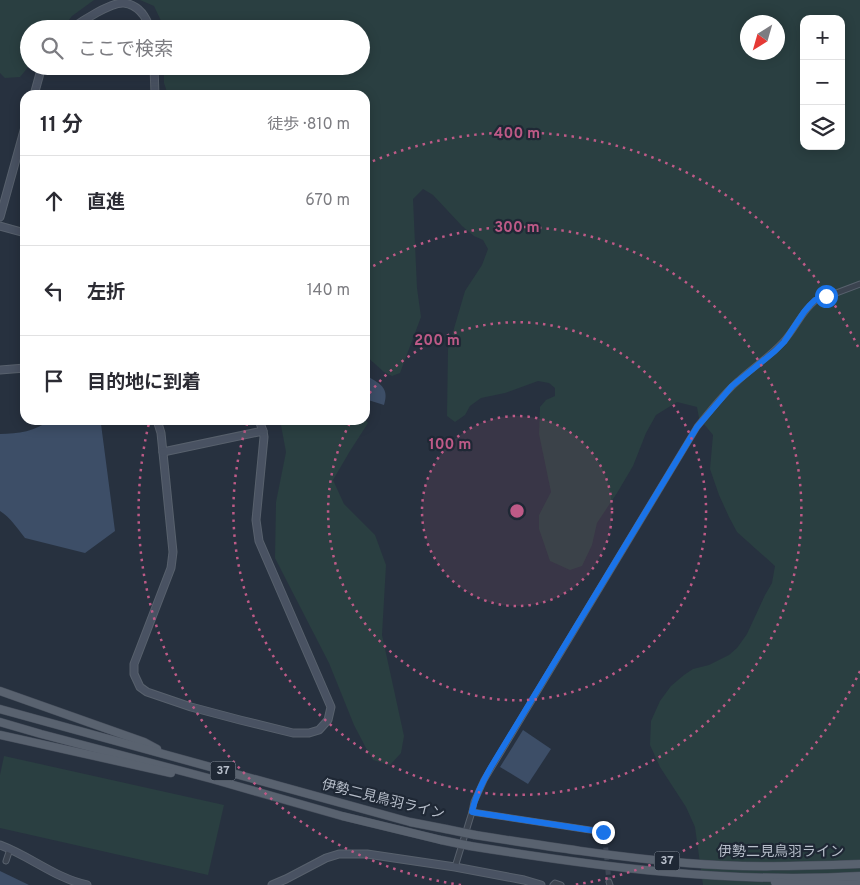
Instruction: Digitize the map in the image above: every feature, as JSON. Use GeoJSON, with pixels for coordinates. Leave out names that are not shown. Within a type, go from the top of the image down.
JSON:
{"type":"FeatureCollection","features":[{"type":"Feature","properties":{"kind":"main road"},"geometry":{"type":"LineString","coordinates":[[0,691],[144,742],[170,756]]}},
{"type":"Feature","properties":{"kind":"main road","name":"伊勢二見鳥羽ライン"},"geometry":{"type":"LineString","coordinates":[[0,709],[410,822],[446,830],[607,855],[687,863],[767,866],[860,864]]}},
{"type":"Feature","properties":{"kind":"main road","name":"伊勢二見鳥羽ライン"},"geometry":{"type":"LineString","coordinates":[[0,722],[342,816],[470,846],[544,858],[686,874],[734,877],[817,878],[860,876]]}},
{"type":"Feature","properties":{"kind":"main road"},"geometry":{"type":"LineString","coordinates":[[0,735],[176,774],[212,779]]}},
{"type":"Feature","properties":{"kind":"main road"},"geometry":{"type":"LineString","coordinates":[[734,877],[802,885],[860,884]]}},
{"type":"Feature","properties":{"kind":"street"},"geometry":{"type":"LineString","coordinates":[[85,20],[110,6],[123,3],[138,8],[147,20]]}},
{"type":"Feature","properties":{"kind":"street"},"geometry":{"type":"LineString","coordinates":[[35,90],[40,75]]}},
{"type":"Feature","properties":{"kind":"street"},"geometry":{"type":"LineString","coordinates":[[154,75],[155,90]]}},
{"type":"Feature","properties":{"kind":"street"},"geometry":{"type":"LineString","coordinates":[[0,217],[20,146]]}},
{"type":"Feature","properties":{"kind":"street"},"geometry":{"type":"LineString","coordinates":[[0,226],[20,232]]}},
{"type":"Feature","properties":{"kind":"street"},"geometry":{"type":"LineString","coordinates":[[455,866],[474,802],[487,773],[697,427],[732,386],[784,342],[804,312],[815,300],[860,284]]}},
{"type":"Feature","properties":{"kind":"street"},"geometry":{"type":"LineString","coordinates":[[0,370],[20,368]]}},
{"type":"Feature","properties":{"kind":"street"},"geometry":{"type":"LineString","coordinates":[[158,425],[163,452],[173,552],[171,568],[134,664],[134,674],[140,687],[158,696],[207,711],[293,733],[309,733],[319,730],[328,720],[332,707],[259,541],[256,520],[264,437],[261,425]]}},
{"type":"Feature","properties":{"kind":"street"},"geometry":{"type":"LineString","coordinates":[[163,452],[263,431]]}},
{"type":"Feature","properties":{"kind":"street"},"geometry":{"type":"LineString","coordinates":[[472,812],[603,832],[605,840]]}},
{"type":"Feature","properties":{"kind":"street"},"geometry":{"type":"LineString","coordinates":[[0,845],[57,874],[87,885]]}},
{"type":"Feature","properties":{"kind":"street"},"geometry":{"type":"LineString","coordinates":[[6,861],[10,849]]}},
{"type":"Feature","properties":{"kind":"street"},"geometry":{"type":"LineString","coordinates":[[272,885],[326,858],[339,854],[367,854],[455,866],[541,885]]}},
{"type":"Feature","properties":{"kind":"street"},"geometry":{"type":"LineString","coordinates":[[553,885],[555,883],[561,885]]}},
{"type":"Feature","properties":{"kind":"green space"},"geometry":{"type":"Polygon","coordinates":[[[0,0],[94,0],[69,20],[20,20],[20,75],[22,75],[20,77],[5,78],[0,73],[0,0]]]}},
{"type":"Feature","properties":{"kind":"green space"},"geometry":{"type":"Polygon","coordinates":[[[140,0],[860,0],[860,885],[703,885],[695,827],[686,807],[660,767],[650,745],[651,721],[660,701],[671,686],[684,675],[693,669],[709,665],[729,655],[737,648],[747,634],[772,583],[775,566],[737,532],[729,517],[710,469],[713,435],[699,418],[697,407],[677,402],[656,415],[646,433],[633,466],[597,523],[592,545],[582,566],[570,570],[550,561],[539,529],[539,515],[551,492],[539,434],[540,407],[546,400],[555,396],[555,388],[549,383],[538,381],[505,393],[481,398],[470,406],[465,415],[455,422],[447,416],[448,349],[465,291],[482,265],[488,249],[483,240],[474,236],[462,226],[433,195],[423,189],[413,199],[417,288],[421,317],[400,373],[392,376],[384,372],[370,359],[370,90],[166,90],[164,83],[164,75],[370,75],[370,20],[161,20],[154,6],[140,0]]]}},
{"type":"Feature","properties":{"kind":"green space"},"geometry":{"type":"Polygon","coordinates":[[[281,425],[367,425],[333,480],[344,504],[375,535],[386,565],[382,635],[404,736],[401,753],[390,765],[373,760],[366,748],[354,725],[329,663],[275,558],[276,502],[286,452],[281,425]]]}},
{"type":"Feature","properties":{"kind":"green space"},"geometry":{"type":"Polygon","coordinates":[[[4,756],[224,805],[208,875],[0,828],[0,775],[4,756]]]}},
{"type":"Feature","properties":{"kind":"water"},"geometry":{"type":"Polygon","coordinates":[[[370,378],[382,386],[386,394],[384,405],[370,401],[370,378]]]}},
{"type":"Feature","properties":{"kind":"water"},"geometry":{"type":"Polygon","coordinates":[[[43,425],[101,425],[115,531],[85,553],[25,538],[11,520],[0,511],[0,434],[27,431],[43,425]]]}},
{"type":"Feature","properties":{"kind":"water"},"geometry":{"type":"Polygon","coordinates":[[[523,730],[551,749],[528,784],[500,767],[523,730]]]}},
{"type":"Feature","properties":{"kind":"water"},"geometry":{"type":"Polygon","coordinates":[[[0,871],[29,885],[0,885],[0,871]]]}},
{"type":"Feature","properties":{"kind":"tunnel"},"geometry":{"type":"LineString","coordinates":[[605,840],[609,882]]}},
{"type":"Feature","properties":{"kind":"route"},"geometry":{"type":"LineString","coordinates":[[603,832],[472,812],[474,802],[491,767],[697,427],[732,386],[784,342],[810,305],[815,300],[826,296]]}}]}
